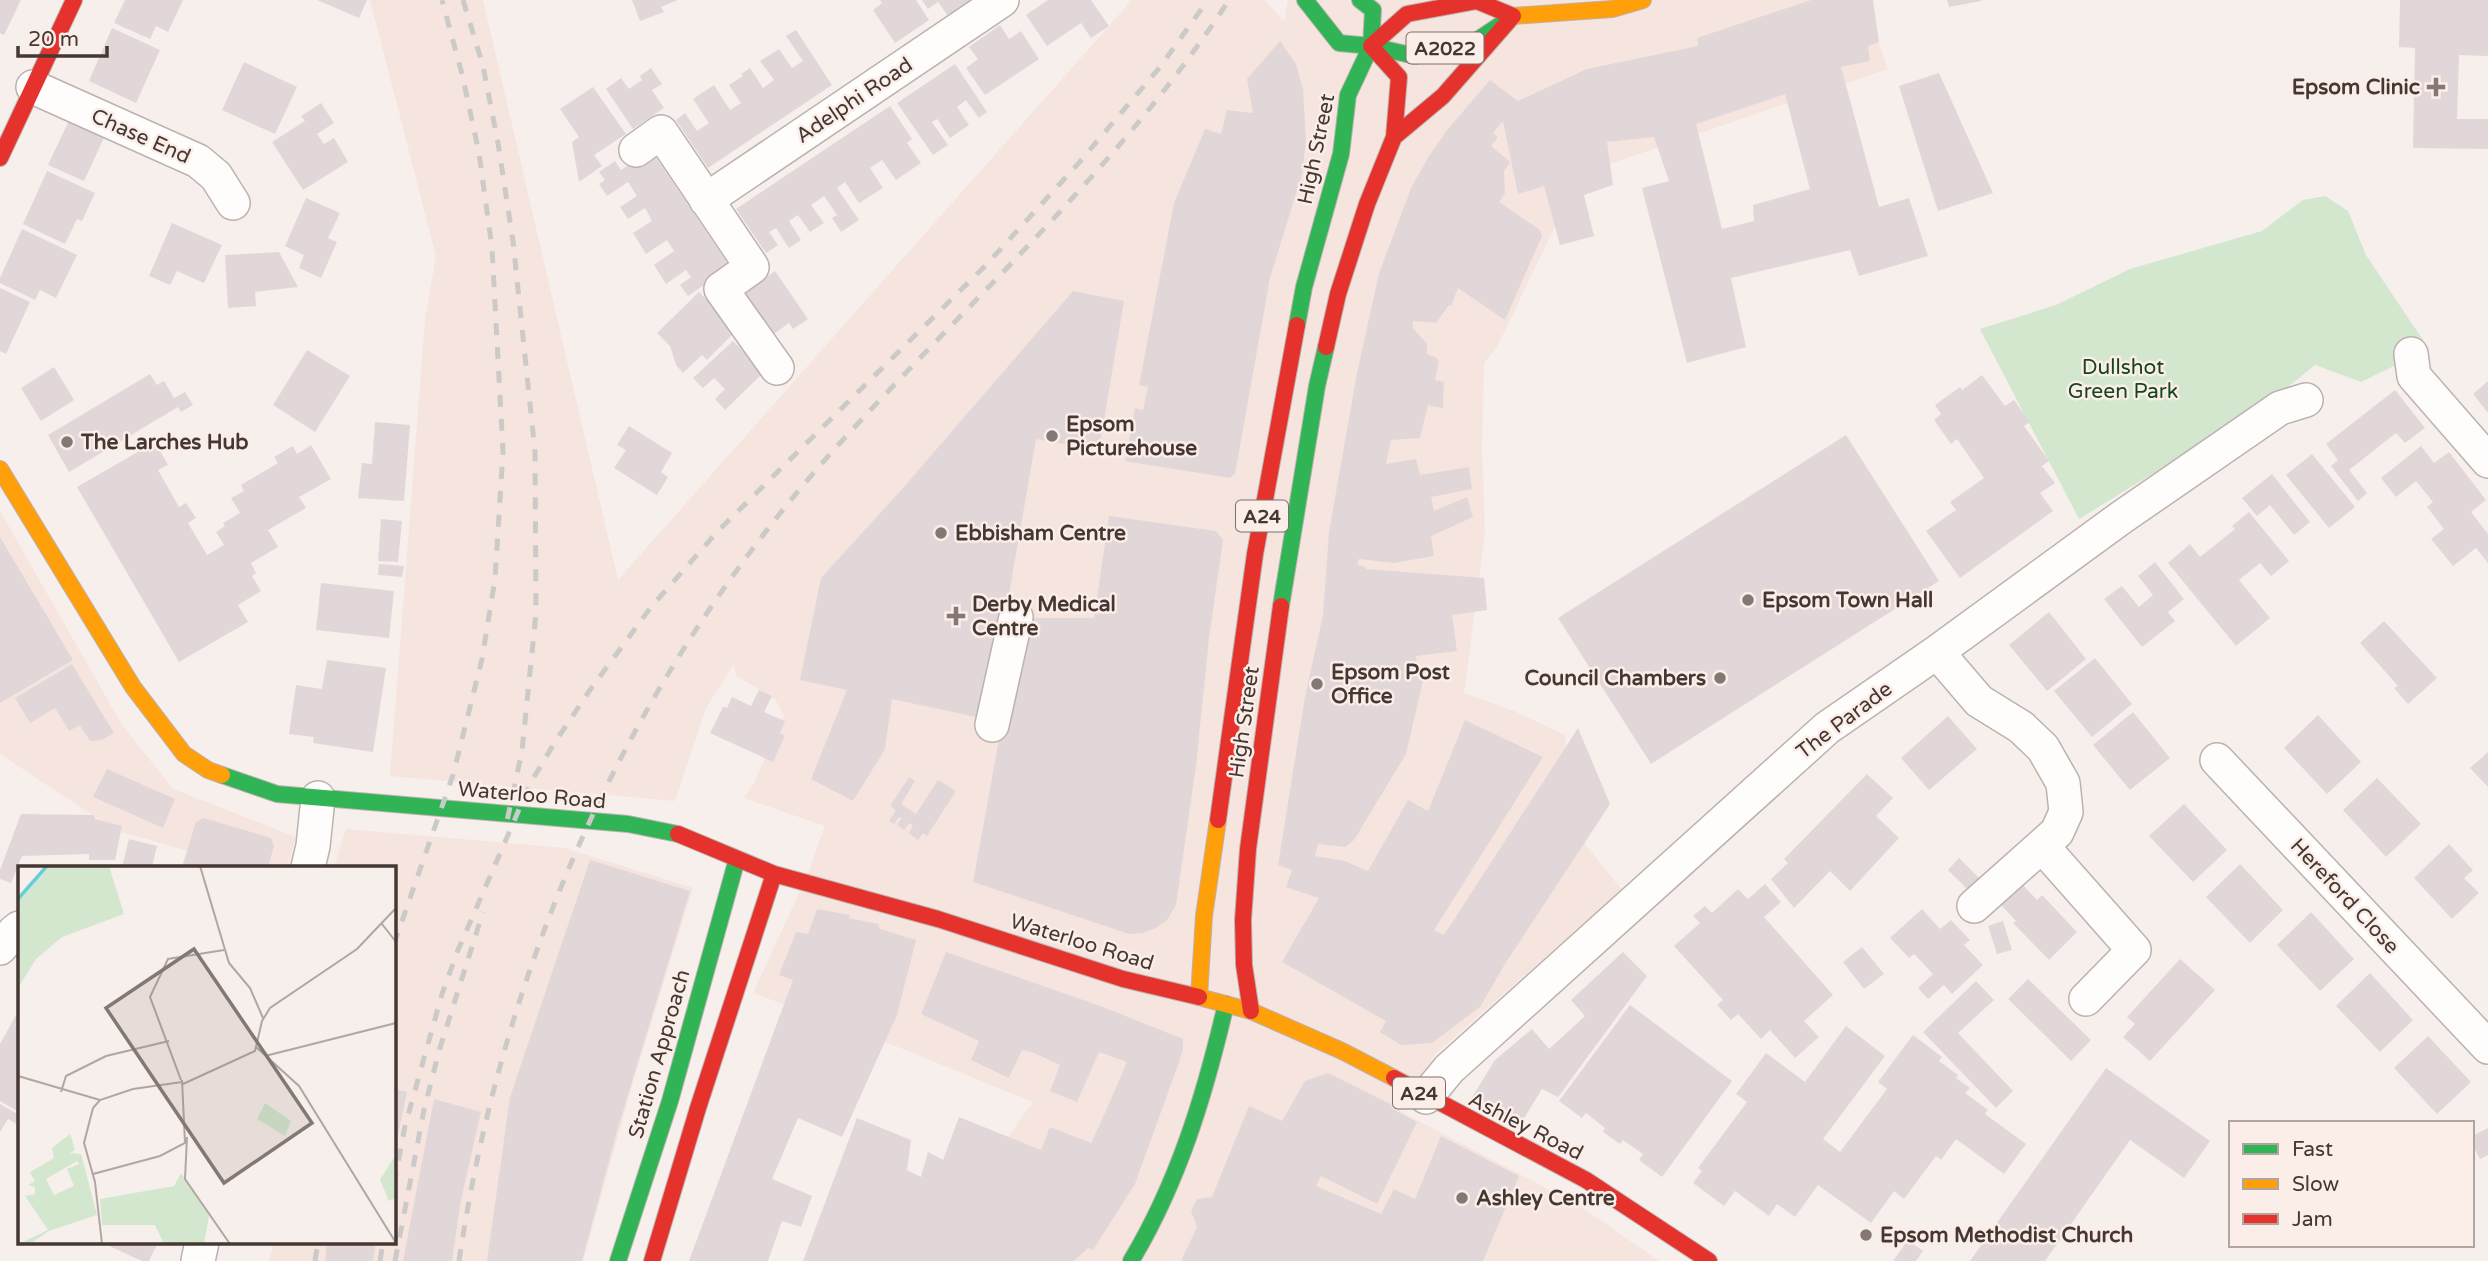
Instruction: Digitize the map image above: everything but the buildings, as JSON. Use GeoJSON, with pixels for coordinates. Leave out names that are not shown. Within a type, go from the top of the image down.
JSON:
{"type":"FeatureCollection","features":[{"type":"Feature","properties":{"kind":"main road"},"geometry":{"type":"LineString","coordinates":[[0,158],[74,0]]}},
{"type":"Feature","properties":{"kind":"main road"},"geometry":{"type":"LineString","coordinates":[[1305,0],[1339,43],[1371,46],[1407,14],[1477,1],[1513,8],[1612,9],[1643,0]]}},
{"type":"Feature","properties":{"kind":"main road","name":"A24"},"geometry":{"type":"LineString","coordinates":[[1360,0],[1373,10],[1371,46]]}},
{"type":"Feature","properties":{"kind":"main road"},"geometry":{"type":"LineString","coordinates":[[1394,137],[1422,118],[1465,72],[1513,8]]}},
{"type":"Feature","properties":{"kind":"main road","name":"A2022"},"geometry":{"type":"LineString","coordinates":[[1371,46],[1415,55],[1476,41],[1513,8]]}},
{"type":"Feature","properties":{"kind":"main road","name":"High Street"},"geometry":{"type":"LineString","coordinates":[[1199,997],[1204,916],[1255,554],[1304,287],[1340,154],[1348,95],[1371,46],[1399,77],[1394,137],[1367,204],[1338,294],[1317,386],[1287,558],[1248,849],[1243,931],[1244,965],[1251,1010]]}},
{"type":"Feature","properties":{"kind":"main road","name":"Waterloo Road"},"geometry":{"type":"LineString","coordinates":[[0,469],[133,687],[184,754],[208,770],[277,794],[628,824],[674,833],[774,874],[938,919],[1123,979],[1199,997]]}},
{"type":"Feature","properties":{"kind":"main road","name":"Station Approach"},"geometry":{"type":"LineString","coordinates":[[618,1261],[670,1101],[737,859]]}},
{"type":"Feature","properties":{"kind":"main road"},"geometry":{"type":"LineString","coordinates":[[652,1261],[698,1108],[774,874]]}},
{"type":"Feature","properties":{"kind":"main road","name":"Ashley Road"},"geometry":{"type":"LineString","coordinates":[[1199,997],[1251,1010],[1342,1051],[1586,1180],[1709,1261]]}},
{"type":"Feature","properties":{"kind":"main road"},"geometry":{"type":"LineString","coordinates":[[1131,1261],[1169,1189],[1210,1072],[1226,1004]]}},
{"type":"Feature","properties":{"kind":"street","name":"Adelphi Road"},"geometry":{"type":"LineString","coordinates":[[706,200],[1002,0]]}},
{"type":"Feature","properties":{"kind":"street","name":"Chase End"},"geometry":{"type":"LineString","coordinates":[[33,87],[198,161],[216,176],[233,203]]}},
{"type":"Feature","properties":{"kind":"street"},"geometry":{"type":"LineString","coordinates":[[636,150],[661,132],[752,267],[721,289],[777,368]]}},
{"type":"Feature","properties":{"kind":"street"},"geometry":{"type":"LineString","coordinates":[[2411,354],[2414,376],[2488,461]]}},
{"type":"Feature","properties":{"kind":"street","name":"The Parade"},"geometry":{"type":"LineString","coordinates":[[1426,1097],[1449,1069],[1827,728],[1937,652],[2122,517],[2280,408],[2306,400]]}},
{"type":"Feature","properties":{"kind":"street"},"geometry":{"type":"LineString","coordinates":[[992,725],[1016,617]]}},
{"type":"Feature","properties":{"kind":"street"},"geometry":{"type":"LineString","coordinates":[[1937,652],[1979,701],[2021,727],[2043,748],[2063,783],[2066,812],[2057,832],[1974,906]]}},
{"type":"Feature","properties":{"kind":"street","name":"Hereford Close"},"geometry":{"type":"LineString","coordinates":[[2217,760],[2483,1032]]}},
{"type":"Feature","properties":{"kind":"street"},"geometry":{"type":"LineString","coordinates":[[308,866],[318,798]]}},
{"type":"Feature","properties":{"kind":"street"},"geometry":{"type":"LineString","coordinates":[[2042,846],[2134,950],[2086,999]]}},
{"type":"Feature","properties":{"kind":"street"},"geometry":{"type":"LineString","coordinates":[[0,948],[18,930]]}},
{"type":"Feature","properties":{"kind":"shaded area"},"geometry":{"type":"Polygon","coordinates":[[[370,0],[483,0],[618,580],[1132,0],[1264,0],[1284,21],[1288,0],[1864,0],[1888,69],[1580,174],[1497,347],[1484,363],[1482,448],[1485,533],[1464,693],[1514,711],[1565,735],[1566,821],[1622,890],[1435,1054],[1400,1111],[1580,1206],[1659,1261],[919,1261],[1033,1102],[903,1049],[753,993],[807,876],[825,826],[744,798],[754,783],[784,716],[775,699],[736,676],[734,664],[706,708],[675,801],[390,776],[425,320],[436,256],[370,0]]]}},
{"type":"Feature","properties":{"kind":"shaded area"},"geometry":{"type":"Polygon","coordinates":[[[0,511],[122,725],[173,789],[296,837],[287,866],[241,866],[115,830],[0,754],[0,511]]]}},
{"type":"Feature","properties":{"kind":"shaded area"},"geometry":{"type":"Polygon","coordinates":[[[346,829],[565,848],[693,888],[636,1072],[583,1261],[269,1261],[273,1244],[396,1244],[396,866],[334,866],[346,829]]]}},
{"type":"Feature","properties":{"kind":"green space","name":"Dullshot Green Park"},"geometry":{"type":"Polygon","coordinates":[[[2325,196],[2348,211],[2366,255],[2429,349],[2361,382],[2315,365],[2272,400],[2079,519],[1980,329],[2056,305],[2130,269],[2262,231],[2303,200],[2325,196]]]}},
{"type":"Feature","properties":{"kind":"railway"},"geometry":{"type":"LineString","coordinates":[[396,938],[453,775],[482,659],[495,579],[503,452],[492,248],[479,153],[442,0]]}},
{"type":"Feature","properties":{"kind":"railway"},"geometry":{"type":"LineString","coordinates":[[463,0],[483,66],[498,143],[513,241],[535,452],[536,613],[522,751],[507,821]]}},
{"type":"Feature","properties":{"kind":"railway"},"geometry":{"type":"LineString","coordinates":[[396,1173],[405,1126],[442,994],[458,950],[531,782],[590,690],[651,607],[717,532],[987,264],[1077,165],[1160,67],[1208,0]]}},
{"type":"Feature","properties":{"kind":"railway"},"geometry":{"type":"LineString","coordinates":[[459,1261],[480,1148],[508,1037],[545,929],[589,824],[640,722],[699,624],[766,531],[840,443],[1044,229],[1141,119],[1187,61],[1229,0]]}},
{"type":"Feature","properties":{"kind":"railway"},"geometry":{"type":"LineString","coordinates":[[395,1261],[424,1110],[439,1051],[483,912]]}},
{"type":"Feature","properties":{"kind":"railway"},"geometry":{"type":"LineString","coordinates":[[315,1261],[318,1244]]}},
{"type":"Feature","properties":{"kind":"railway"},"geometry":{"type":"LineString","coordinates":[[380,1261],[383,1244]]}},
{"type":"Feature","properties":{"kind":"traffic: fast"},"geometry":{"type":"LineString","coordinates":[[1305,0],[1339,43],[1371,46]]}},
{"type":"Feature","properties":{"kind":"traffic: fast"},"geometry":{"type":"LineString","coordinates":[[1297,325],[1304,287],[1341,154],[1348,95],[1371,46],[1373,10],[1360,0]]}},
{"type":"Feature","properties":{"kind":"traffic: fast"},"geometry":{"type":"LineString","coordinates":[[1371,46],[1415,56],[1476,41],[1500,25]]}},
{"type":"Feature","properties":{"kind":"traffic: fast"},"geometry":{"type":"LineString","coordinates":[[1281,606],[1317,386],[1326,347]]}},
{"type":"Feature","properties":{"kind":"traffic: fast"},"geometry":{"type":"LineString","coordinates":[[222,775],[277,794],[628,824],[678,834]]}},
{"type":"Feature","properties":{"kind":"traffic: fast"},"geometry":{"type":"LineString","coordinates":[[618,1261],[670,1101],[737,859]]}},
{"type":"Feature","properties":{"kind":"traffic: fast"},"geometry":{"type":"LineString","coordinates":[[1131,1261],[1163,1200],[1189,1136],[1226,1004]]}},
{"type":"Feature","properties":{"kind":"traffic: slow"},"geometry":{"type":"LineString","coordinates":[[1513,16],[1612,9],[1643,0]]}},
{"type":"Feature","properties":{"kind":"traffic: slow"},"geometry":{"type":"LineString","coordinates":[[0,469],[133,687],[184,754],[208,770],[222,775]]}},
{"type":"Feature","properties":{"kind":"traffic: slow"},"geometry":{"type":"LineString","coordinates":[[1218,820],[1204,916],[1199,997],[1251,1011],[1342,1051],[1394,1078]]}},
{"type":"Feature","properties":{"kind":"traffic: jam"},"geometry":{"type":"LineString","coordinates":[[0,158],[74,0]]}},
{"type":"Feature","properties":{"kind":"traffic: jam"},"geometry":{"type":"LineString","coordinates":[[1371,46],[1407,14],[1477,1],[1513,16]]}},
{"type":"Feature","properties":{"kind":"traffic: jam"},"geometry":{"type":"LineString","coordinates":[[1394,137],[1443,96],[1513,16]]}},
{"type":"Feature","properties":{"kind":"traffic: jam"},"geometry":{"type":"LineString","coordinates":[[1326,347],[1338,294],[1367,204],[1394,137],[1399,77],[1371,46]]}},
{"type":"Feature","properties":{"kind":"traffic: jam"},"geometry":{"type":"LineString","coordinates":[[1218,820],[1255,554],[1297,325]]}},
{"type":"Feature","properties":{"kind":"traffic: jam"},"geometry":{"type":"LineString","coordinates":[[1251,1011],[1244,965],[1243,920],[1248,849],[1281,606]]}},
{"type":"Feature","properties":{"kind":"traffic: jam"},"geometry":{"type":"LineString","coordinates":[[678,834],[774,874],[938,919],[1123,979],[1199,997]]}},
{"type":"Feature","properties":{"kind":"traffic: jam"},"geometry":{"type":"LineString","coordinates":[[652,1261],[698,1108],[774,874]]}},
{"type":"Feature","properties":{"kind":"traffic: jam"},"geometry":{"type":"LineString","coordinates":[[1394,1078],[1586,1180],[1709,1261]]}},
{"type":"Feature","properties":{"kind":"place","name":"Epsom Clinic"},"geometry":{"type":"Point","coordinates":[2436,87]}},
{"type":"Feature","properties":{"kind":"place","name":"Epsom Picturehouse"},"geometry":{"type":"Point","coordinates":[1052,436]}},
{"type":"Feature","properties":{"kind":"place","name":"The Larches Hub"},"geometry":{"type":"Point","coordinates":[67,442]}},
{"type":"Feature","properties":{"kind":"place","name":"Ebbisham Centre"},"geometry":{"type":"Point","coordinates":[941,533]}},
{"type":"Feature","properties":{"kind":"place","name":"Epsom Town Hall"},"geometry":{"type":"Point","coordinates":[1748,600]}},
{"type":"Feature","properties":{"kind":"place","name":"Derby Medical Centre"},"geometry":{"type":"Point","coordinates":[956,616]}},
{"type":"Feature","properties":{"kind":"place","name":"Council Chambers"},"geometry":{"type":"Point","coordinates":[1720,678]}},
{"type":"Feature","properties":{"kind":"place","name":"Epsom Post Office"},"geometry":{"type":"Point","coordinates":[1317,684]}},
{"type":"Feature","properties":{"kind":"place","name":"Ashley Centre"},"geometry":{"type":"Point","coordinates":[1462,1198]}},
{"type":"Feature","properties":{"kind":"place","name":"Epsom Methodist Church"},"geometry":{"type":"Point","coordinates":[1866,1235]}}]}
